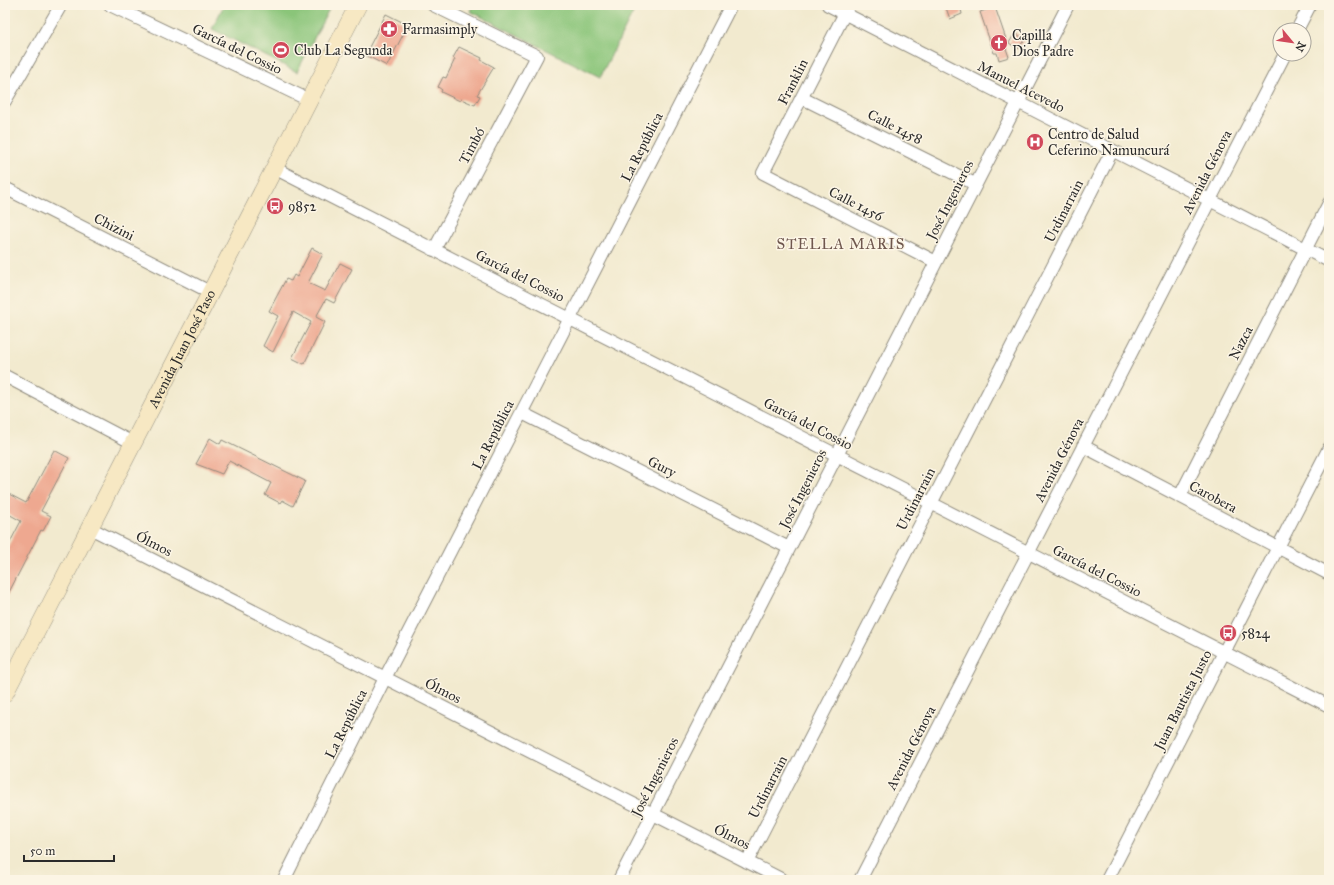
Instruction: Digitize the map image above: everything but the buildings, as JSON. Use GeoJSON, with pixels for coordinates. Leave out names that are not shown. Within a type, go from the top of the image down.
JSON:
{"type":"FeatureCollection","features":[{"type":"Feature","properties":{"kind":"main road","name":"Avenida Juan José Paso"},"geometry":{"type":"LineString","coordinates":[[5,693],[358,5]]}},
{"type":"Feature","properties":{"kind":"street"},"geometry":{"type":"LineString","coordinates":[[5,101],[61,5]]}},
{"type":"Feature","properties":{"kind":"street","name":"García del Cossio"},"geometry":{"type":"LineString","coordinates":[[110,5],[309,100]]}},
{"type":"Feature","properties":{"kind":"street","name":"Timbó"},"geometry":{"type":"LineString","coordinates":[[433,5],[537,56],[434,250]]}},
{"type":"Feature","properties":{"kind":"street","name":"La República"},"geometry":{"type":"LineString","coordinates":[[284,880],[385,678],[731,5]]}},
{"type":"Feature","properties":{"kind":"street","name":"Manuel Acevedo"},"geometry":{"type":"LineString","coordinates":[[828,5],[847,9],[1018,102],[1209,201],[1329,261]]}},
{"type":"Feature","properties":{"kind":"street","name":"José Ingenieros"},"geometry":{"type":"LineString","coordinates":[[619,880],[1068,5]]}},
{"type":"Feature","properties":{"kind":"street"},"geometry":{"type":"LineString","coordinates":[[1301,22],[1310,5]]}},
{"type":"Feature","properties":{"kind":"street","name":"Franklin"},"geometry":{"type":"LineString","coordinates":[[763,173],[847,9]]}},
{"type":"Feature","properties":{"kind":"street","name":"Avenida Génova"},"geometry":{"type":"LineString","coordinates":[[860,880],[1281,62]]}},
{"type":"Feature","properties":{"kind":"street","name":"Calle 1458"},"geometry":{"type":"LineString","coordinates":[[802,98],[976,184]]}},
{"type":"Feature","properties":{"kind":"street","name":"Urdinarrain"},"geometry":{"type":"LineString","coordinates":[[747,862],[1112,151]]}},
{"type":"Feature","properties":{"kind":"street","name":"García del Cossio"},"geometry":{"type":"LineString","coordinates":[[274,168],[1329,706]]}},
{"type":"Feature","properties":{"kind":"street","name":"Calle 1456"},"geometry":{"type":"LineString","coordinates":[[763,173],[936,262]]}},
{"type":"Feature","properties":{"kind":"street","name":"Chizini"},"geometry":{"type":"LineString","coordinates":[[5,188],[210,292]]}},
{"type":"Feature","properties":{"kind":"street","name":"Nazca"},"geometry":{"type":"LineString","coordinates":[[1180,496],[1329,203]]}},
{"type":"Feature","properties":{"kind":"street"},"geometry":{"type":"LineString","coordinates":[[5,376],[133,443]]}},
{"type":"Feature","properties":{"kind":"street","name":"Gury"},"geometry":{"type":"LineString","coordinates":[[522,413],[789,548]]}},
{"type":"Feature","properties":{"kind":"street","name":"Carobera"},"geometry":{"type":"LineString","coordinates":[[1083,446],[1329,574]]}},
{"type":"Feature","properties":{"kind":"street","name":"Juan Bautista Justo"},"geometry":{"type":"LineString","coordinates":[[1107,880],[1329,448]]}},
{"type":"Feature","properties":{"kind":"street","name":"Ólmos"},"geometry":{"type":"LineString","coordinates":[[90,528],[783,880]]}},
{"type":"Feature","properties":{"kind":"green space","name":"Club La Segunda"},"geometry":{"type":"Polygon","coordinates":[[[224,5],[331,5],[297,72],[212,29],[224,5]]]}},
{"type":"Feature","properties":{"kind":"green space"},"geometry":{"type":"Polygon","coordinates":[[[473,5],[637,5],[600,77],[470,11],[473,5]]]}},
{"type":"Feature","properties":{"kind":"place","name":"Farmasimply"},"geometry":{"type":"Point","coordinates":[389,29]}},
{"type":"Feature","properties":{"kind":"place","name":"Capilla Dios Padre"},"geometry":{"type":"Point","coordinates":[999,43]}},
{"type":"Feature","properties":{"kind":"place","name":"Club La Segunda"},"geometry":{"type":"Point","coordinates":[281,50]}},
{"type":"Feature","properties":{"kind":"place","name":"Centro de Salud Ceferino Namuncurá"},"geometry":{"type":"Point","coordinates":[1035,142]}},
{"type":"Feature","properties":{"kind":"place","name":"9852"},"geometry":{"type":"Point","coordinates":[275,206]}},
{"type":"Feature","properties":{"kind":"place","name":"5824"},"geometry":{"type":"Point","coordinates":[1228,633]}},
{"type":"Feature","properties":{"kind":"district","name":"STELLA MARIS"},"geometry":{"type":"Point","coordinates":[841,244]}}]}
